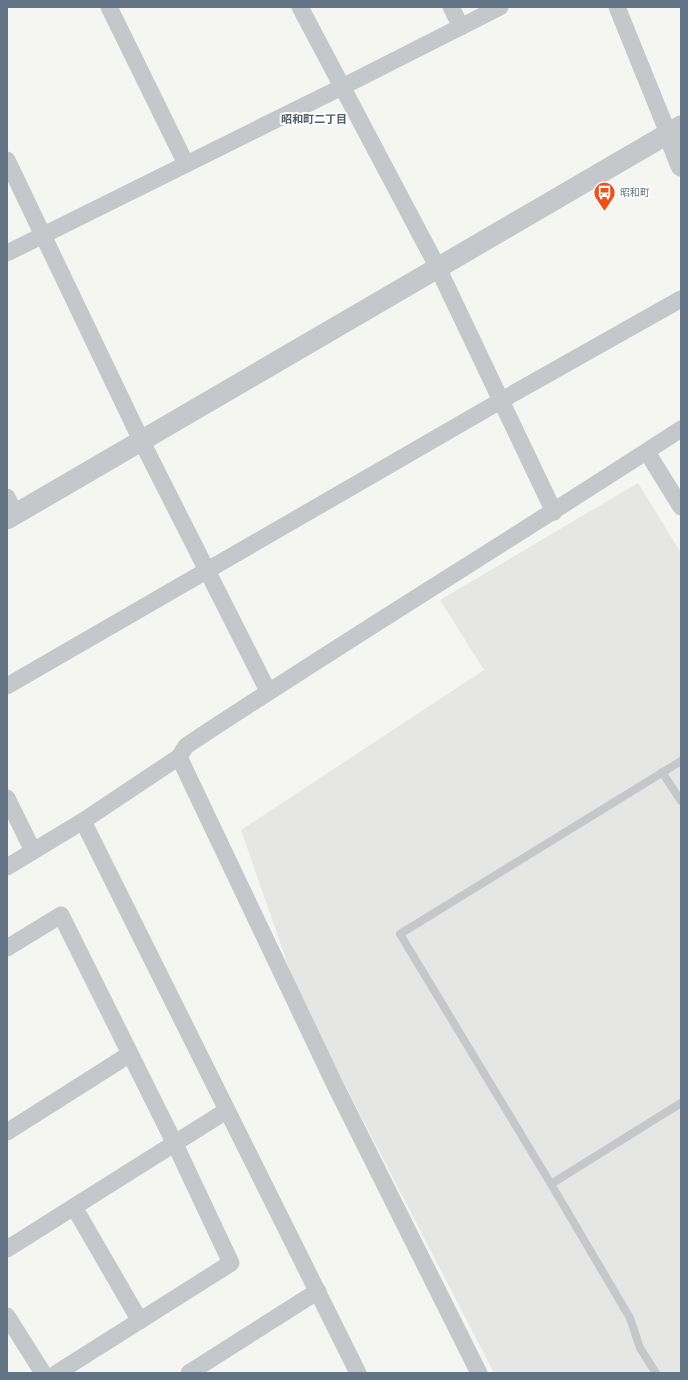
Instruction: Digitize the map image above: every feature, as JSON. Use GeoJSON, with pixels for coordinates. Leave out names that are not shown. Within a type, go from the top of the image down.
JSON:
{"type":"FeatureCollection","features":[{"type":"Feature","properties":{"kind":"street"},"geometry":{"type":"LineString","coordinates":[[109,7],[186,164]]}},
{"type":"Feature","properties":{"kind":"street"},"geometry":{"type":"LineString","coordinates":[[300,7],[438,268],[554,512]]}},
{"type":"Feature","properties":{"kind":"street"},"geometry":{"type":"LineString","coordinates":[[451,7],[462,27]]}},
{"type":"Feature","properties":{"kind":"street"},"geometry":{"type":"LineString","coordinates":[[7,253],[500,7]]}},
{"type":"Feature","properties":{"kind":"street"},"geometry":{"type":"LineString","coordinates":[[617,7],[674,130],[681,166]]}},
{"type":"Feature","properties":{"kind":"street"},"geometry":{"type":"LineString","coordinates":[[10,510],[141,440],[674,130]]}},
{"type":"Feature","properties":{"kind":"street"},"geometry":{"type":"LineString","coordinates":[[7,160],[44,234],[141,440],[268,691]]}},
{"type":"Feature","properties":{"kind":"street"},"geometry":{"type":"LineString","coordinates":[[7,686],[502,400],[681,299]]}},
{"type":"Feature","properties":{"kind":"street"},"geometry":{"type":"LineString","coordinates":[[7,868],[83,821],[179,757],[186,746],[268,691],[554,512],[681,429]]}},
{"type":"Feature","properties":{"kind":"street"},"geometry":{"type":"LineString","coordinates":[[646,452],[681,507]]}},
{"type":"Feature","properties":{"kind":"street"},"geometry":{"type":"LineString","coordinates":[[179,757],[334,1083],[479,1373]]}},
{"type":"Feature","properties":{"kind":"street"},"geometry":{"type":"LineString","coordinates":[[7,798],[33,851]]}},
{"type":"Feature","properties":{"kind":"street"},"geometry":{"type":"LineString","coordinates":[[83,821],[226,1111],[358,1373]]}},
{"type":"Feature","properties":{"kind":"street"},"geometry":{"type":"LineString","coordinates":[[7,948],[61,915],[175,1144],[231,1263],[58,1373]]}},
{"type":"Feature","properties":{"kind":"street"},"geometry":{"type":"LineString","coordinates":[[7,1132],[130,1054]]}},
{"type":"Feature","properties":{"kind":"street"},"geometry":{"type":"LineString","coordinates":[[7,1250],[226,1111]]}},
{"type":"Feature","properties":{"kind":"street"},"geometry":{"type":"LineString","coordinates":[[74,1207],[140,1321]]}},
{"type":"Feature","properties":{"kind":"street"},"geometry":{"type":"LineString","coordinates":[[189,1373],[318,1291]]}},
{"type":"Feature","properties":{"kind":"street"},"geometry":{"type":"LineString","coordinates":[[7,1316],[44,1373]]}},
{"type":"Feature","properties":{"kind":"lane"},"geometry":{"type":"LineString","coordinates":[[656,1373],[640,1348],[630,1318],[400,934],[681,761]]}},
{"type":"Feature","properties":{"kind":"lane"},"geometry":{"type":"LineString","coordinates":[[662,772],[681,801]]}},
{"type":"Feature","properties":{"kind":"lane"},"geometry":{"type":"LineString","coordinates":[[551,1184],[681,1103]]}},
{"type":"Feature","properties":{"kind":"shaded area"},"geometry":{"type":"Polygon","coordinates":[[[638,483],[681,553],[681,1373],[494,1373],[298,994],[241,830],[484,670],[440,600],[638,483]]]}},
{"type":"Feature","properties":{"kind":"place","name":"昭和町"},"geometry":{"type":"Point","coordinates":[604,212]}},
{"type":"Feature","properties":{"kind":"district","name":"昭和町二丁目"},"geometry":{"type":"Point","coordinates":[314,119]}}]}
